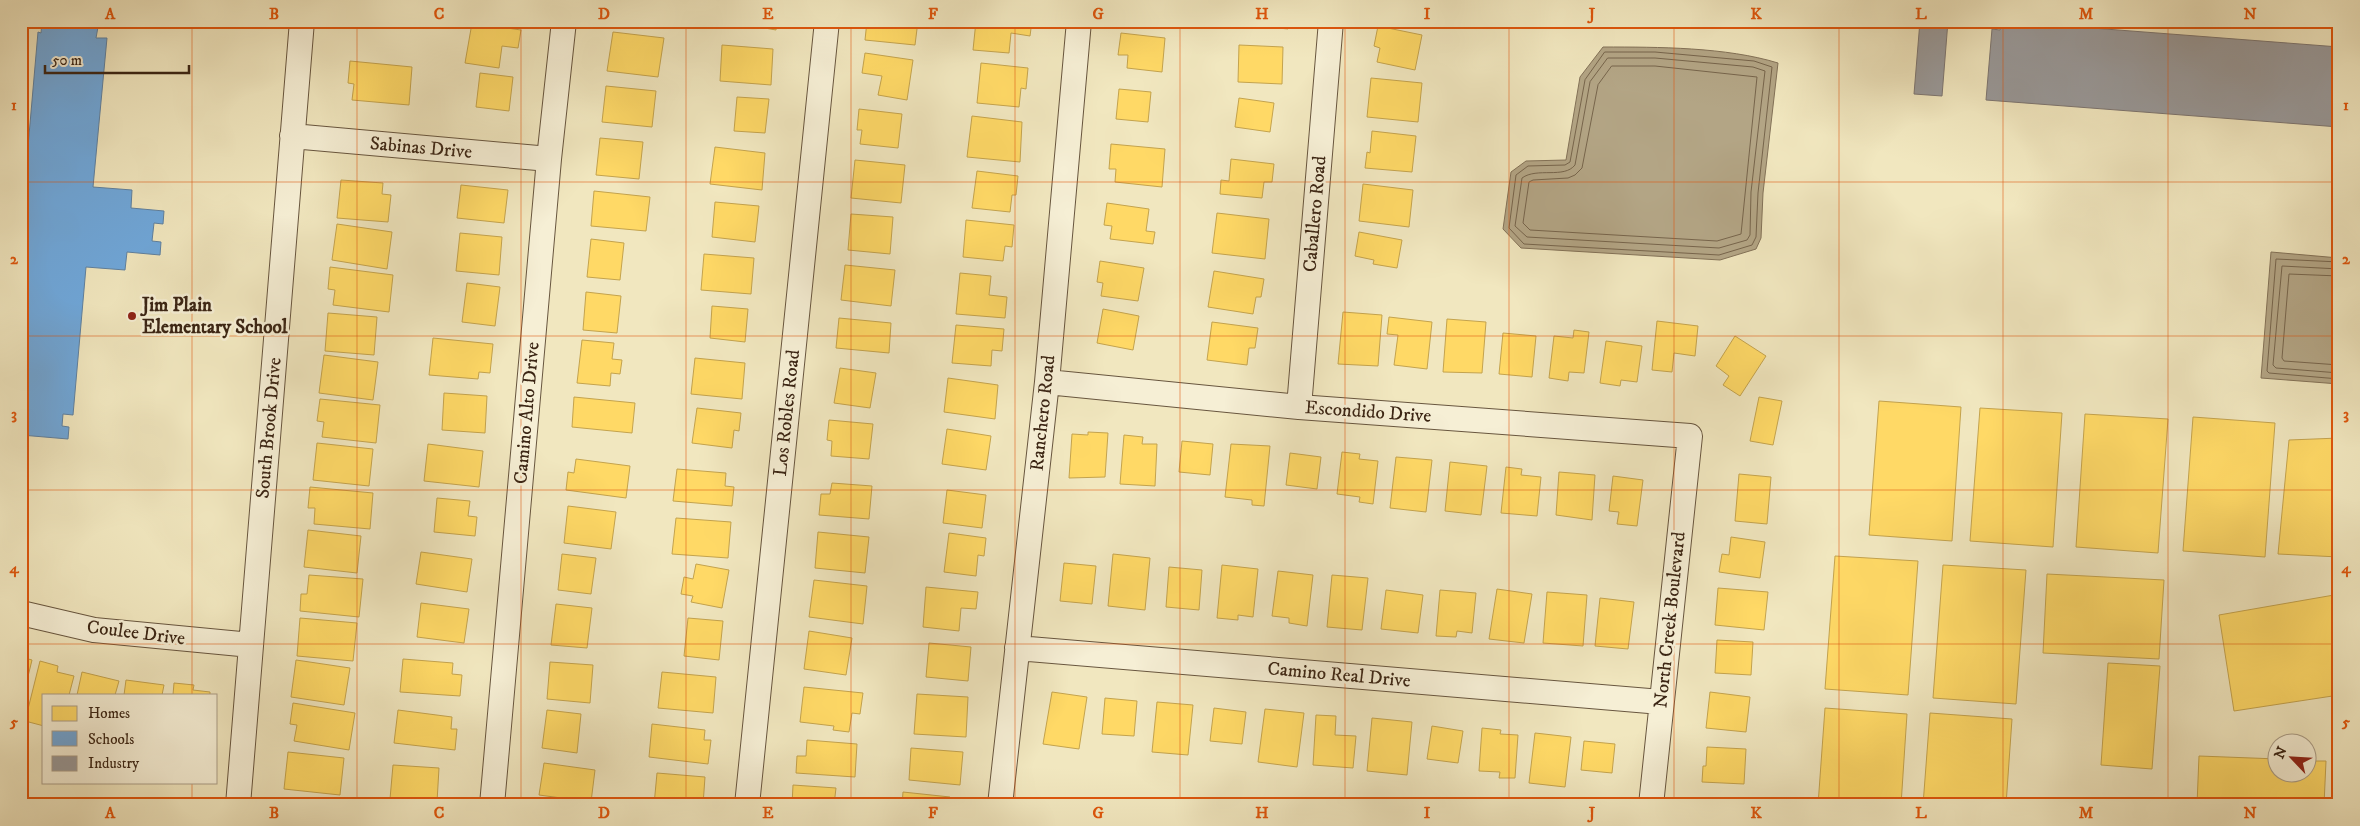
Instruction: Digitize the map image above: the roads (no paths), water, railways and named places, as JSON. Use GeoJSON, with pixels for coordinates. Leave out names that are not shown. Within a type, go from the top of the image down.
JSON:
{"type":"FeatureCollection","features":[{"type":"Feature","properties":{"kind":"street","name":"South Brook Drive"},"geometry":{"type":"LineString","coordinates":[[238,805],[302,21]]}},
{"type":"Feature","properties":{"kind":"street","name":"Camino Alto Drive"},"geometry":{"type":"LineString","coordinates":[[492,805],[549,159],[564,21]]}},
{"type":"Feature","properties":{"kind":"street","name":"Los Robles Road"},"geometry":{"type":"LineString","coordinates":[[747,805],[827,21]]}},
{"type":"Feature","properties":{"kind":"street","name":"Ranchero Road"},"geometry":{"type":"LineString","coordinates":[[1000,805],[1047,382],[1078,21]]}},
{"type":"Feature","properties":{"kind":"street","name":"Caballero Road"},"geometry":{"type":"LineString","coordinates":[[1299,407],[1331,21]]}},
{"type":"Feature","properties":{"kind":"street","name":"Sabinas Drive"},"geometry":{"type":"LineString","coordinates":[[292,136],[549,159]]}},
{"type":"Feature","properties":{"kind":"street","name":"Escondido Drive"},"geometry":{"type":"LineString","coordinates":[[1047,382],[1299,407],[1690,436]]}},
{"type":"Feature","properties":{"kind":"street","name":"North Creek Boulevard"},"geometry":{"type":"LineString","coordinates":[[1651,805],[1690,436]]}},
{"type":"Feature","properties":{"kind":"street","name":"Coulee Drive"},"geometry":{"type":"LineString","coordinates":[[21,613],[94,630],[251,645]]}},
{"type":"Feature","properties":{"kind":"street","name":"Camino Real Drive"},"geometry":{"type":"LineString","coordinates":[[1017,648],[1661,702]]}},
{"type":"Feature","properties":{"kind":"water"},"geometry":{"type":"Polygon","coordinates":[[[1603,47],[1714,51],[1778,63],[1763,193],[1761,238],[1756,249],[1720,260],[1521,248],[1503,229],[1511,172],[1526,161],[1566,160],[1580,77],[1603,47]]]}},
{"type":"Feature","properties":{"kind":"water"},"geometry":{"type":"Polygon","coordinates":[[[2271,252],[2339,258],[2339,384],[2261,378],[2271,252]]]}},
{"type":"Feature","properties":{"kind":"place","name":"Jim Plain Elementary School"},"geometry":{"type":"Point","coordinates":[132,316]}}]}
